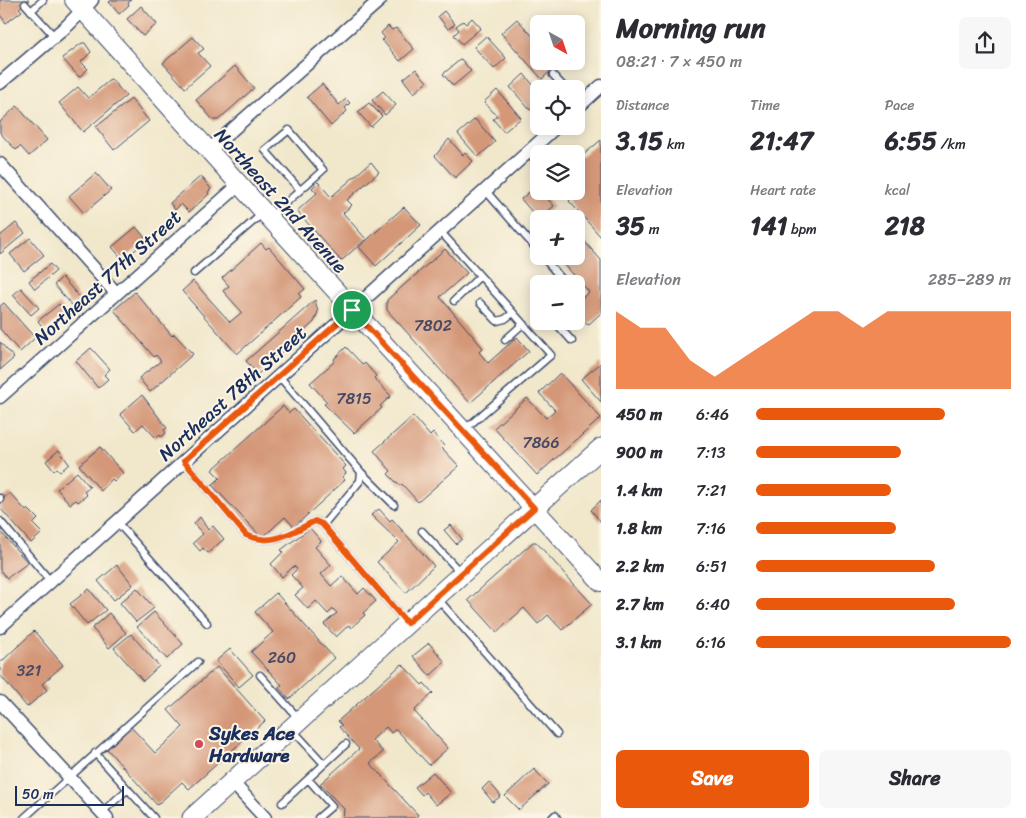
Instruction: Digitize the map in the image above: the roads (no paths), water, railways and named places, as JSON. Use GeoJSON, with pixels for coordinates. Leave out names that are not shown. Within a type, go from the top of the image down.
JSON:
{"type":"FeatureCollection","features":[{"type":"Feature","properties":{"kind":"main road","name":"Northeast 2nd Avenue"},"geometry":{"type":"LineString","coordinates":[[83,3],[208,151],[601,582]]}},
{"type":"Feature","properties":{"kind":"main road"},"geometry":{"type":"LineString","coordinates":[[192,818],[601,448]]}},
{"type":"Feature","properties":{"kind":"street"},"geometry":{"type":"LineString","coordinates":[[208,151],[380,0]]}},
{"type":"Feature","properties":{"kind":"street"},"geometry":{"type":"LineString","coordinates":[[0,83],[55,37],[83,3]]}},
{"type":"Feature","properties":{"kind":"street"},"geometry":{"type":"LineString","coordinates":[[585,99],[601,86]]}},
{"type":"Feature","properties":{"kind":"street","name":"Northeast 78th Street"},"geometry":{"type":"LineString","coordinates":[[0,627],[547,135]]}},
{"type":"Feature","properties":{"kind":"street"},"geometry":{"type":"LineString","coordinates":[[0,164],[116,293]]}},
{"type":"Feature","properties":{"kind":"street","name":"Northeast 77th Street"},"geometry":{"type":"LineString","coordinates":[[0,397],[239,185]]}},
{"type":"Feature","properties":{"kind":"street"},"geometry":{"type":"LineString","coordinates":[[0,702],[104,815]]}},
{"type":"Feature","properties":{"kind":"street"},"geometry":{"type":"LineString","coordinates":[[232,782],[265,818]]}},
{"type":"Feature","properties":{"kind":"lane"},"geometry":{"type":"LineString","coordinates":[[31,11],[43,0]]}},
{"type":"Feature","properties":{"kind":"lane"},"geometry":{"type":"LineString","coordinates":[[25,4],[55,37]]}},
{"type":"Feature","properties":{"kind":"lane"},"geometry":{"type":"LineString","coordinates":[[553,75],[558,80]]}},
{"type":"Feature","properties":{"kind":"lane"},"geometry":{"type":"LineString","coordinates":[[194,273],[300,190],[323,170],[289,130],[266,150],[300,190]]}},
{"type":"Feature","properties":{"kind":"lane"},"geometry":{"type":"LineString","coordinates":[[485,190],[530,242]]}},
{"type":"Feature","properties":{"kind":"lane"},"geometry":{"type":"LineString","coordinates":[[440,231],[551,355],[463,430]]}},
{"type":"Feature","properties":{"kind":"lane"},"geometry":{"type":"LineString","coordinates":[[550,265],[558,275]]}},
{"type":"Feature","properties":{"kind":"lane"},"geometry":{"type":"LineString","coordinates":[[454,301],[480,276]]}},
{"type":"Feature","properties":{"kind":"lane"},"geometry":{"type":"LineString","coordinates":[[480,303],[497,321],[505,319],[513,313]]}},
{"type":"Feature","properties":{"kind":"lane"},"geometry":{"type":"LineString","coordinates":[[505,340],[523,324]]}},
{"type":"Feature","properties":{"kind":"lane"},"geometry":{"type":"LineString","coordinates":[[562,330],[572,341]]}},
{"type":"Feature","properties":{"kind":"lane"},"geometry":{"type":"LineString","coordinates":[[279,376],[361,472],[394,504]]}},
{"type":"Feature","properties":{"kind":"lane"},"geometry":{"type":"LineString","coordinates":[[184,461],[246,535],[256,540],[267,542],[315,521],[323,525],[407,623]]}},
{"type":"Feature","properties":{"kind":"lane"},"geometry":{"type":"LineString","coordinates":[[323,525],[360,481],[361,472]]}},
{"type":"Feature","properties":{"kind":"lane"},"geometry":{"type":"LineString","coordinates":[[0,521],[51,582]]}},
{"type":"Feature","properties":{"kind":"lane"},"geometry":{"type":"LineString","coordinates":[[117,522],[207,623]]}},
{"type":"Feature","properties":{"kind":"lane"},"geometry":{"type":"LineString","coordinates":[[422,531],[462,574]]}},
{"type":"Feature","properties":{"kind":"lane"},"geometry":{"type":"LineString","coordinates":[[436,597],[557,734]]}},
{"type":"Feature","properties":{"kind":"lane"},"geometry":{"type":"LineString","coordinates":[[24,818],[198,662]]}},
{"type":"Feature","properties":{"kind":"lane"},"geometry":{"type":"LineString","coordinates":[[260,676],[324,764]]}},
{"type":"Feature","properties":{"kind":"lane"},"geometry":{"type":"LineString","coordinates":[[282,803],[346,744]]}},
{"type":"Feature","properties":{"kind":"lane"},"geometry":{"type":"LineString","coordinates":[[95,753],[154,818]]}},
{"type":"Feature","properties":{"kind":"lane"},"geometry":{"type":"LineString","coordinates":[[308,780],[332,806],[318,818]]}},
{"type":"Feature","properties":{"kind":"lane"},"geometry":{"type":"LineString","coordinates":[[104,815],[128,789]]}},
{"type":"Feature","properties":{"kind":"lane"},"geometry":{"type":"LineString","coordinates":[[552,818],[555,815],[557,818]]}},
{"type":"Feature","properties":{"kind":"place","name":"Sykes Ace Hardware"},"geometry":{"type":"Point","coordinates":[199,744]}}]}
